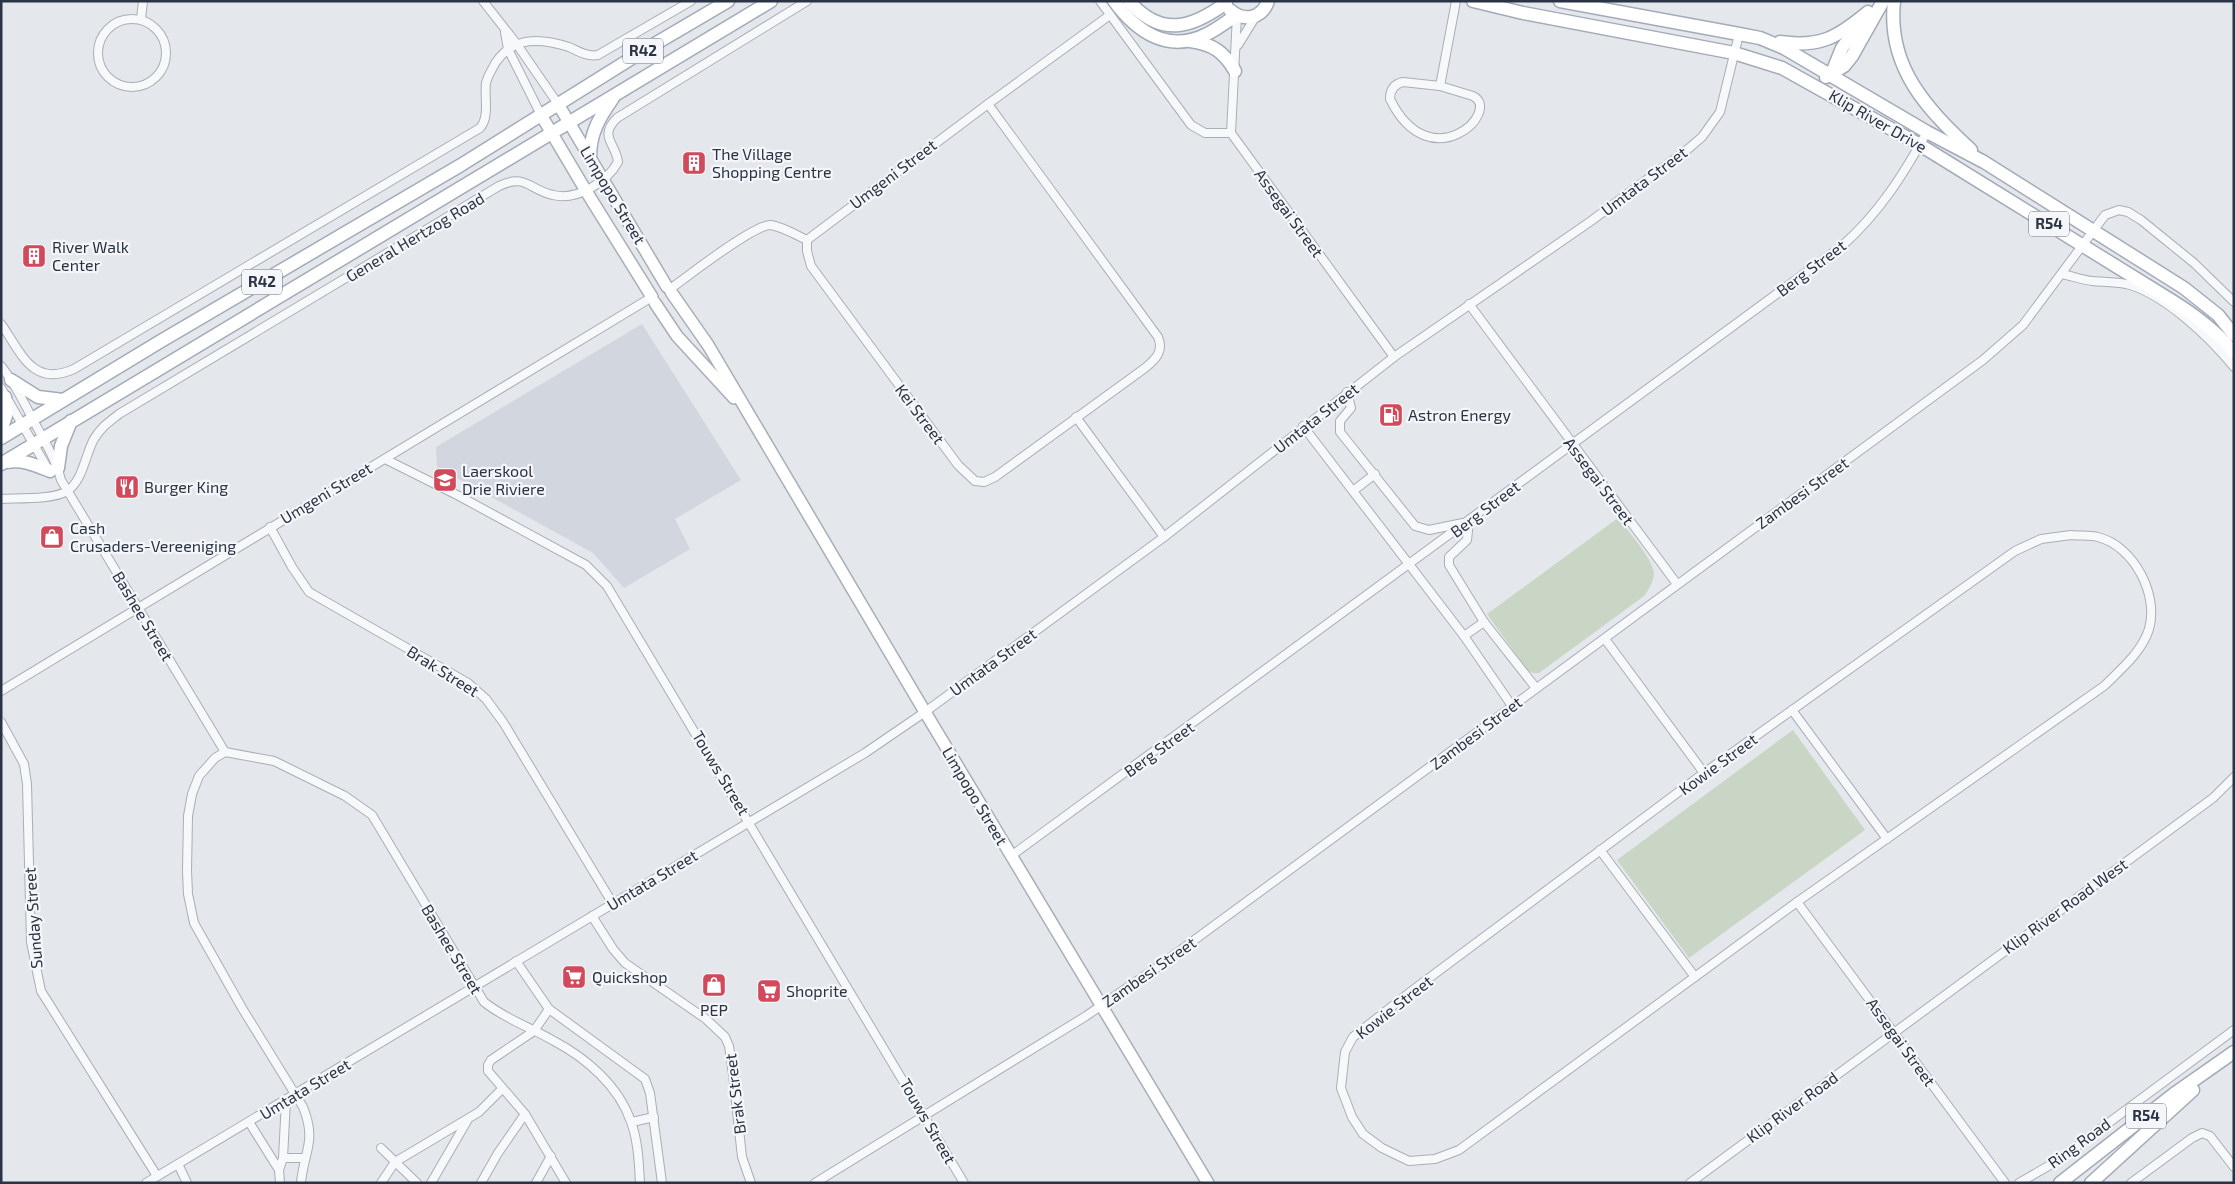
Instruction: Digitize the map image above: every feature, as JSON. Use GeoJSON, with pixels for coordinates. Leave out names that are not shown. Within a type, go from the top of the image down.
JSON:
{"type":"FeatureCollection","features":[{"type":"Feature","properties":{"kind":"main road","name":"R42"},"geometry":{"type":"LineString","coordinates":[[1,438],[461,165],[541,114],[728,1]]}},
{"type":"Feature","properties":{"kind":"main road","name":"General Hertzog Road"},"geometry":{"type":"LineString","coordinates":[[2,463],[771,1]]}},
{"type":"Feature","properties":{"kind":"main road"},"geometry":{"type":"LineString","coordinates":[[1114,1],[1126,17],[1142,31],[1164,40],[1205,44],[1220,50],[1235,71]]}},
{"type":"Feature","properties":{"kind":"main road"},"geometry":{"type":"LineString","coordinates":[[1130,1],[1146,16],[1173,26],[1190,24],[1208,16],[1226,2],[1229,9],[1237,15],[1249,18],[1262,12],[1268,1]]}},
{"type":"Feature","properties":{"kind":"main road","name":"Klip River Drive"},"geometry":{"type":"LineString","coordinates":[[1473,1],[1523,13],[1734,53],[1763,61],[1802,78],[1920,145],[2194,315],[2225,342],[2234,353]]}},
{"type":"Feature","properties":{"kind":"main road","name":"Klip River Drive"},"geometry":{"type":"LineString","coordinates":[[1560,1],[1760,38],[1784,48],[1927,132],[1984,162],[2184,288],[2218,315],[2234,335]]}},
{"type":"Feature","properties":{"kind":"main road"},"geometry":{"type":"LineString","coordinates":[[1802,78],[1819,80],[1831,75],[1844,66],[1852,56],[1883,1]]}},
{"type":"Feature","properties":{"kind":"main road"},"geometry":{"type":"LineString","coordinates":[[1894,1],[1896,48],[1913,87],[1942,122],[1984,162]]}},
{"type":"Feature","properties":{"kind":"main road"},"geometry":{"type":"LineString","coordinates":[[1760,38],[1796,44],[1820,42],[1844,31],[1872,7]]}},
{"type":"Feature","properties":{"kind":"main road"},"geometry":{"type":"LineString","coordinates":[[1855,107],[1835,88],[1831,75],[1842,48],[1872,7]]}},
{"type":"Feature","properties":{"kind":"main road"},"geometry":{"type":"LineString","coordinates":[[1187,41],[1208,34],[1237,15]]}},
{"type":"Feature","properties":{"kind":"main road"},"geometry":{"type":"LineString","coordinates":[[1852,56],[1850,76],[1858,90]]}},
{"type":"Feature","properties":{"kind":"main road"},"geometry":{"type":"LineString","coordinates":[[590,157],[592,134],[595,125],[616,94]]}},
{"type":"Feature","properties":{"kind":"main road"},"geometry":{"type":"LineString","coordinates":[[11,380],[38,397],[63,400]]}},
{"type":"Feature","properties":{"kind":"main road"},"geometry":{"type":"LineString","coordinates":[[1,430],[6,416],[3,392]]}},
{"type":"Feature","properties":{"kind":"main road"},"geometry":{"type":"LineString","coordinates":[[2,463],[24,461],[56,473],[61,446],[71,420]]}},
{"type":"Feature","properties":{"kind":"main road","name":"Ring Road"},"geometry":{"type":"LineString","coordinates":[[2060,1183],[2174,1094],[2234,1053]]}},
{"type":"Feature","properties":{"kind":"main road","name":"Ring Road"},"geometry":{"type":"LineString","coordinates":[[2091,1183],[2234,1053]]}},
{"type":"Feature","properties":{"kind":"street"},"geometry":{"type":"LineString","coordinates":[[141,19],[143,1]]}},
{"type":"Feature","properties":{"kind":"street"},"geometry":{"type":"LineString","coordinates":[[483,1],[505,32],[516,43],[558,104]]}},
{"type":"Feature","properties":{"kind":"street"},"geometry":{"type":"LineString","coordinates":[[1,324],[27,364],[34,370],[55,374],[78,367],[480,128],[486,116],[488,78],[496,62],[516,43],[551,43],[590,55],[598,55],[691,1]]}},
{"type":"Feature","properties":{"kind":"street","name":"General Hertzog Road"},"geometry":{"type":"LineString","coordinates":[[68,491],[79,476],[95,437],[102,427],[119,414],[499,186],[511,180],[518,180],[550,195],[561,196],[586,191],[604,179],[618,162],[608,137],[610,126],[618,118],[807,1]]}},
{"type":"Feature","properties":{"kind":"street"},"geometry":{"type":"LineString","coordinates":[[1100,1],[1191,125],[1205,134],[1231,133],[1237,15]]}},
{"type":"Feature","properties":{"kind":"street"},"geometry":{"type":"LineString","coordinates":[[1440,86],[1456,1]]}},
{"type":"Feature","properties":{"kind":"street","name":"Umgeni Street"},"geometry":{"type":"LineString","coordinates":[[807,240],[1110,15]]}},
{"type":"Feature","properties":{"kind":"street"},"geometry":{"type":"LineString","coordinates":[[1235,54],[1242,36],[1256,16]]}},
{"type":"Feature","properties":{"kind":"street"},"geometry":{"type":"LineString","coordinates":[[129,18],[141,19],[160,31],[165,41],[167,53],[165,64],[159,74],[146,84],[129,87],[118,84],[108,78],[101,69],[98,47],[102,36],[109,27],[118,21],[129,18]]}},
{"type":"Feature","properties":{"kind":"street"},"geometry":{"type":"LineString","coordinates":[[505,32],[508,49],[541,114]]}},
{"type":"Feature","properties":{"kind":"street","name":"Umtata Street"},"geometry":{"type":"LineString","coordinates":[[146,1183],[865,753],[925,712],[1211,502],[1347,392],[1469,304],[1591,221],[1702,137],[1720,112],[1739,34]]}},
{"type":"Feature","properties":{"kind":"street"},"geometry":{"type":"LineString","coordinates":[[1397,83],[1440,86],[1478,98],[1480,103],[1474,121],[1456,136],[1432,138],[1421,134],[1408,124],[1390,99],[1393,88],[1397,83]]}},
{"type":"Feature","properties":{"kind":"street","name":"Limpopo Street"},"geometry":{"type":"LineString","coordinates":[[558,104],[669,290],[708,345],[925,712],[1208,1183]]}},
{"type":"Feature","properties":{"kind":"street","name":"Kei Street"},"geometry":{"type":"LineString","coordinates":[[807,240],[806,252],[811,266],[958,466],[972,480],[984,482],[995,478],[1155,360],[1160,351],[1160,342],[1153,329],[988,104]]}},
{"type":"Feature","properties":{"kind":"street","name":"Limpopo Street"},"geometry":{"type":"LineString","coordinates":[[541,114],[586,191],[677,336],[744,408]]}},
{"type":"Feature","properties":{"kind":"street","name":"Berg Street"},"geometry":{"type":"LineString","coordinates":[[1011,856],[1842,246],[1865,226],[1880,208],[1927,132]]}},
{"type":"Feature","properties":{"kind":"street","name":"Assegai Street"},"geometry":{"type":"LineString","coordinates":[[1231,133],[1394,358]]}},
{"type":"Feature","properties":{"kind":"street","name":"Zambesi Street"},"geometry":{"type":"LineString","coordinates":[[816,1183],[1102,1006],[1218,924],[1983,360],[2023,325],[2105,214],[2112,211],[2128,212],[2141,220],[2194,263],[2234,302]]}},
{"type":"Feature","properties":{"kind":"street"},"geometry":{"type":"LineString","coordinates":[[654,300],[656,288],[661,286],[669,290],[750,233],[765,226],[782,229],[807,240]]}},
{"type":"Feature","properties":{"kind":"street"},"geometry":{"type":"LineString","coordinates":[[2062,274],[2090,280],[2126,284],[2143,291],[2188,321],[2208,338],[2234,367]]}},
{"type":"Feature","properties":{"kind":"street","name":"Umgeni Street"},"geometry":{"type":"LineString","coordinates":[[1,691],[270,527],[654,300]]}},
{"type":"Feature","properties":{"kind":"street","name":"Assegai Street"},"geometry":{"type":"LineString","coordinates":[[1469,304],[1571,444],[1677,584]]}},
{"type":"Feature","properties":{"kind":"street"},"geometry":{"type":"LineString","coordinates":[[1,366],[11,380],[27,422],[38,440]]}},
{"type":"Feature","properties":{"kind":"street"},"geometry":{"type":"LineString","coordinates":[[3,392],[27,422],[38,440]]}},
{"type":"Feature","properties":{"kind":"street"},"geometry":{"type":"LineString","coordinates":[[1347,392],[1352,408],[1340,421],[1340,432],[1418,528],[1429,530],[1468,522],[1467,540],[1451,555],[1448,562],[1484,622],[1536,688]]}},
{"type":"Feature","properties":{"kind":"street"},"geometry":{"type":"LineString","coordinates":[[1076,417],[1164,536]]}},
{"type":"Feature","properties":{"kind":"street"},"geometry":{"type":"LineString","coordinates":[[1303,426],[1464,636],[1512,706]]}},
{"type":"Feature","properties":{"kind":"street","name":"Bashee Street"},"geometry":{"type":"LineString","coordinates":[[38,440],[56,473]]}},
{"type":"Feature","properties":{"kind":"street","name":"Bashee Street"},"geometry":{"type":"LineString","coordinates":[[38,440],[56,473],[225,752],[274,761],[314,780],[366,809],[384,833],[484,1002],[493,1010],[568,1049],[592,1067],[618,1098],[632,1122],[640,1183]]}},
{"type":"Feature","properties":{"kind":"street","name":"Touws Street"},"geometry":{"type":"LineString","coordinates":[[385,459],[409,469],[533,536],[586,566],[600,578],[614,596],[750,822],[925,1114],[964,1183]]}},
{"type":"Feature","properties":{"kind":"street"},"geometry":{"type":"LineString","coordinates":[[1353,490],[1375,474]]}},
{"type":"Feature","properties":{"kind":"street"},"geometry":{"type":"LineString","coordinates":[[1,499],[45,496],[68,491]]}},
{"type":"Feature","properties":{"kind":"street","name":"Brak Street"},"geometry":{"type":"LineString","coordinates":[[270,527],[292,567],[309,592],[459,678],[486,699],[503,722],[613,904]]}},
{"type":"Feature","properties":{"kind":"street","name":"Kowie Street"},"geometry":{"type":"LineString","coordinates":[[2071,535],[2098,537],[2111,543],[2136,564],[2146,584],[2150,604],[2149,629],[2136,652],[2104,686],[1797,902],[1454,1152],[1428,1160],[1409,1160],[1373,1142],[1356,1125],[1345,1102],[1341,1078],[1345,1052],[1354,1037],[1413,990],[1704,773],[2016,551],[2041,539],[2071,535]]}},
{"type":"Feature","properties":{"kind":"street"},"geometry":{"type":"LineString","coordinates":[[1464,636],[1484,622]]}},
{"type":"Feature","properties":{"kind":"street"},"geometry":{"type":"LineString","coordinates":[[1605,638],[1704,773]]}},
{"type":"Feature","properties":{"kind":"street"},"geometry":{"type":"LineString","coordinates":[[1792,710],[1887,839]]}},
{"type":"Feature","properties":{"kind":"street","name":"Sunday Street"},"geometry":{"type":"LineString","coordinates":[[1,722],[24,764],[27,784],[31,942],[41,991],[157,1176]]}},
{"type":"Feature","properties":{"kind":"street"},"geometry":{"type":"LineString","coordinates":[[225,752],[215,758],[199,776],[192,794],[188,816],[187,871],[193,918],[198,932],[303,1107],[310,1129],[309,1145],[301,1183]]}},
{"type":"Feature","properties":{"kind":"street","name":"Klip River Road West"},"geometry":{"type":"LineString","coordinates":[[1894,1032],[2213,798],[2234,777]]}},
{"type":"Feature","properties":{"kind":"street"},"geometry":{"type":"LineString","coordinates":[[1600,850],[1695,977]]}},
{"type":"Feature","properties":{"kind":"street","name":"Assegai Street"},"geometry":{"type":"LineString","coordinates":[[1797,902],[2005,1183]]}},
{"type":"Feature","properties":{"kind":"street","name":"Brak Street"},"geometry":{"type":"LineString","coordinates":[[592,916],[613,949],[625,963],[706,1019],[725,1037],[729,1046],[733,1074],[742,1157],[751,1183]]}},
{"type":"Feature","properties":{"kind":"street"},"geometry":{"type":"LineString","coordinates":[[516,961],[549,1009],[645,1079],[650,1093],[654,1117],[662,1183]]}},
{"type":"Feature","properties":{"kind":"street"},"geometry":{"type":"LineString","coordinates":[[549,1009],[534,1031],[491,1060],[488,1065],[490,1076],[525,1114],[566,1183]]}},
{"type":"Feature","properties":{"kind":"street","name":"Ring Road"},"geometry":{"type":"LineString","coordinates":[[2019,1183],[2057,1161],[2234,1030]]}},
{"type":"Feature","properties":{"kind":"street","name":"Klip River Road"},"geometry":{"type":"LineString","coordinates":[[1690,1183],[1894,1032]]}},
{"type":"Feature","properties":{"kind":"street"},"geometry":{"type":"LineString","coordinates":[[381,1183],[395,1162],[479,1112],[502,1089]]}},
{"type":"Feature","properties":{"kind":"street"},"geometry":{"type":"LineString","coordinates":[[280,1183],[279,1170],[283,1158],[286,1100]]}},
{"type":"Feature","properties":{"kind":"street"},"geometry":{"type":"LineString","coordinates":[[481,1183],[498,1153],[525,1114]]}},
{"type":"Feature","properties":{"kind":"street"},"geometry":{"type":"LineString","coordinates":[[632,1122],[654,1117]]}},
{"type":"Feature","properties":{"kind":"street"},"geometry":{"type":"LineString","coordinates":[[431,1183],[468,1119]]}},
{"type":"Feature","properties":{"kind":"street"},"geometry":{"type":"LineString","coordinates":[[249,1122],[279,1170]]}},
{"type":"Feature","properties":{"kind":"street"},"geometry":{"type":"LineString","coordinates":[[2131,1183],[2192,1138],[2202,1133],[2210,1136],[2234,1167]]}},
{"type":"Feature","properties":{"kind":"street"},"geometry":{"type":"LineString","coordinates":[[381,1148],[417,1183]]}},
{"type":"Feature","properties":{"kind":"street"},"geometry":{"type":"LineString","coordinates":[[536,1183],[551,1156]]}},
{"type":"Feature","properties":{"kind":"street"},"geometry":{"type":"LineString","coordinates":[[283,1158],[305,1158]]}},
{"type":"Feature","properties":{"kind":"street"},"geometry":{"type":"LineString","coordinates":[[178,1164],[188,1183]]}},
{"type":"Feature","properties":{"kind":"shaded area"},"geometry":{"type":"Polygon","coordinates":[[[642,324],[741,480],[675,519],[690,549],[624,588],[593,553],[437,467],[436,447],[642,324]]]}},
{"type":"Feature","properties":{"kind":"green space"},"geometry":{"type":"Polygon","coordinates":[[[1618,518],[1650,561],[1654,574],[1652,583],[1644,596],[1539,673],[1527,670],[1487,614],[1618,518]]]}},
{"type":"Feature","properties":{"kind":"green space"},"geometry":{"type":"Polygon","coordinates":[[[1793,730],[1865,830],[1689,958],[1617,860],[1793,730]]]}},
{"type":"Feature","properties":{"kind":"place","name":"The Village Shopping Centre"},"geometry":{"type":"Point","coordinates":[694,163]}},
{"type":"Feature","properties":{"kind":"place","name":"River Walk Center"},"geometry":{"type":"Point","coordinates":[34,256]}},
{"type":"Feature","properties":{"kind":"place","name":"Astron Energy"},"geometry":{"type":"Point","coordinates":[1391,415]}},
{"type":"Feature","properties":{"kind":"place","name":"Laerskool Drie Riviere"},"geometry":{"type":"Point","coordinates":[445,480]}},
{"type":"Feature","properties":{"kind":"place","name":"Burger King"},"geometry":{"type":"Point","coordinates":[127,487]}},
{"type":"Feature","properties":{"kind":"place","name":"Cash Crusaders-Vereeniging"},"geometry":{"type":"Point","coordinates":[52,537]}},
{"type":"Feature","properties":{"kind":"place","name":"Quickshop"},"geometry":{"type":"Point","coordinates":[574,977]}},
{"type":"Feature","properties":{"kind":"place","name":"PEP"},"geometry":{"type":"Point","coordinates":[714,985]}},
{"type":"Feature","properties":{"kind":"place","name":"Shoprite"},"geometry":{"type":"Point","coordinates":[769,991]}}]}
